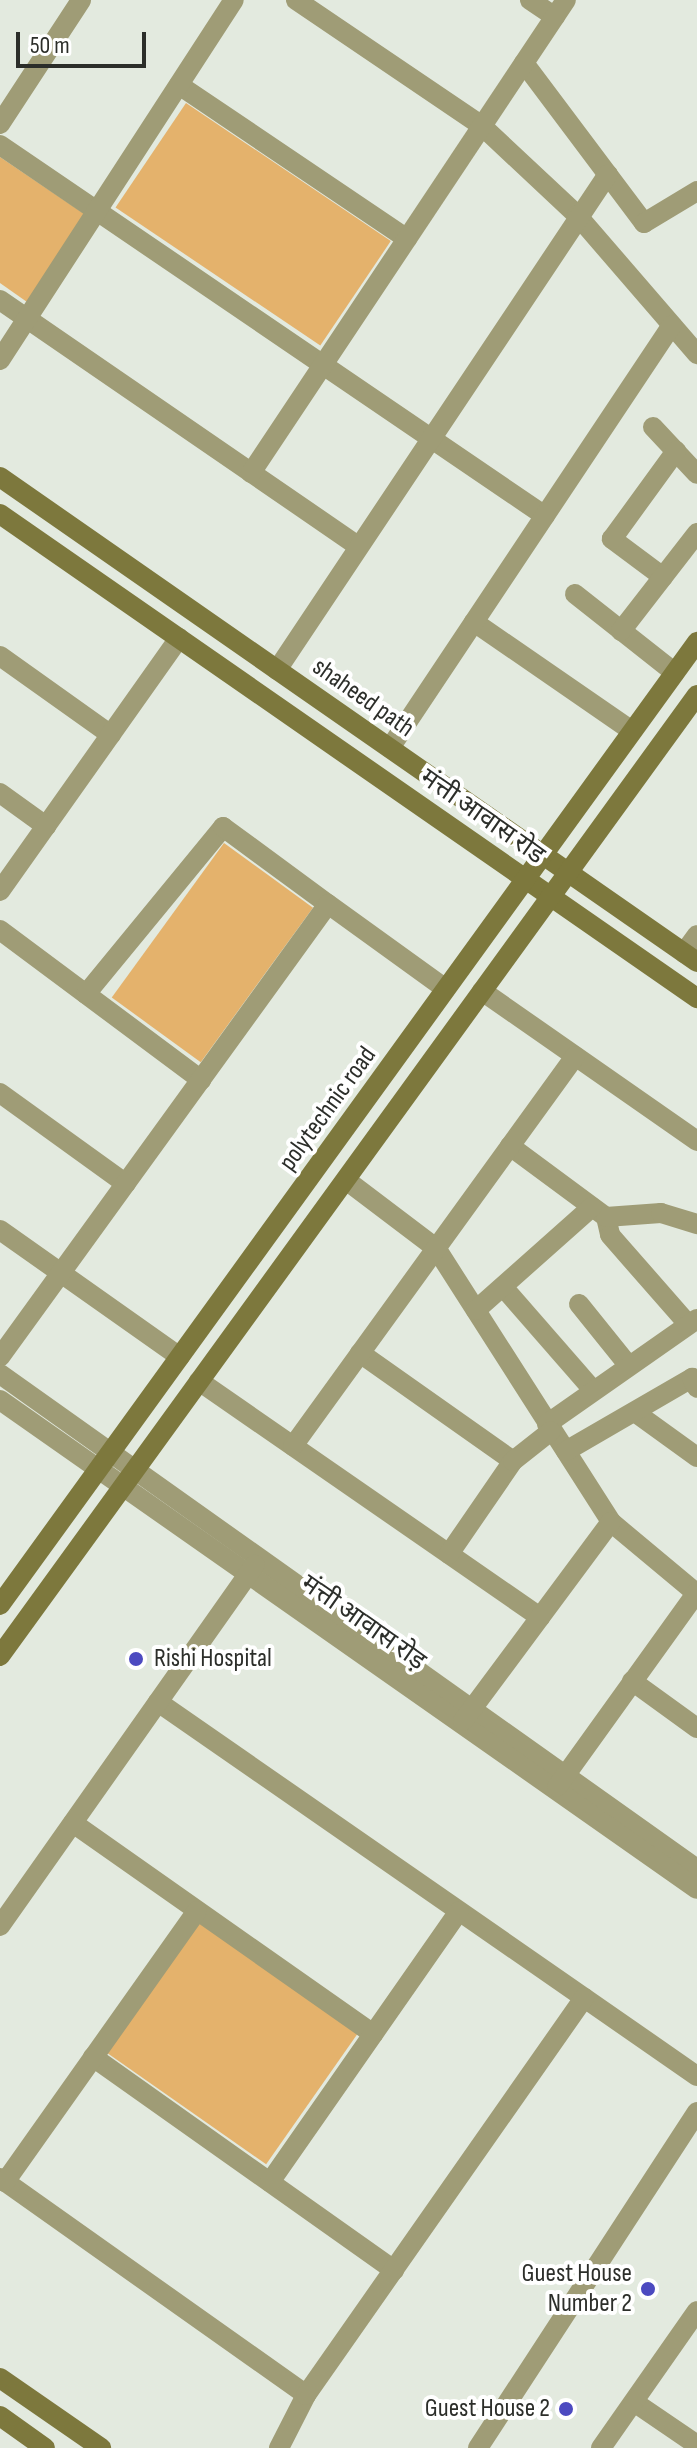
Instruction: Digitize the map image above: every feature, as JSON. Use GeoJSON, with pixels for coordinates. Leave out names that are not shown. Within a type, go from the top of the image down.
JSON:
{"type":"FeatureCollection","features":[{"type":"Feature","properties":{"kind":"street"},"geometry":{"type":"LineString","coordinates":[[0,124],[81,0]]}},
{"type":"Feature","properties":{"kind":"street"},"geometry":{"type":"LineString","coordinates":[[0,360],[234,0]]}},
{"type":"Feature","properties":{"kind":"street"},"geometry":{"type":"LineString","coordinates":[[296,0],[482,126],[577,215],[697,354]]}},
{"type":"Feature","properties":{"kind":"street"},"geometry":{"type":"LineString","coordinates":[[251,473],[560,8],[530,0]]}},
{"type":"Feature","properties":{"kind":"street"},"geometry":{"type":"LineString","coordinates":[[524,63],[644,223],[697,191]]}},
{"type":"Feature","properties":{"kind":"street"},"geometry":{"type":"LineString","coordinates":[[179,85],[407,239]]}},
{"type":"Feature","properties":{"kind":"street"},"geometry":{"type":"LineString","coordinates":[[0,145],[430,434],[545,516]]}},
{"type":"Feature","properties":{"kind":"street"},"geometry":{"type":"LineString","coordinates":[[277,670],[430,434],[577,215],[608,174]]}},
{"type":"Feature","properties":{"kind":"street"},"geometry":{"type":"LineString","coordinates":[[0,300],[356,545]]}},
{"type":"Feature","properties":{"kind":"street"},"geometry":{"type":"LineString","coordinates":[[390,748],[672,325]]}},
{"type":"Feature","properties":{"kind":"street"},"geometry":{"type":"LineString","coordinates":[[653,427],[697,474]]}},
{"type":"Feature","properties":{"kind":"street"},"geometry":{"type":"LineString","coordinates":[[663,577],[612,539],[676,451]]}},
{"type":"Feature","properties":{"kind":"street","name":"shaheed path"},"geometry":{"type":"LineString","coordinates":[[0,477],[690,957]]}},
{"type":"Feature","properties":{"kind":"street","name":"मंत्ती आवास रोड"},"geometry":{"type":"LineString","coordinates":[[0,514],[697,998]]}},
{"type":"Feature","properties":{"kind":"street"},"geometry":{"type":"LineString","coordinates":[[621,631],[697,533]]}},
{"type":"Feature","properties":{"kind":"street"},"geometry":{"type":"LineString","coordinates":[[575,594],[675,673]]}},
{"type":"Feature","properties":{"kind":"street"},"geometry":{"type":"LineString","coordinates":[[474,622],[632,731]]}},
{"type":"Feature","properties":{"kind":"street"},"geometry":{"type":"LineString","coordinates":[[0,891],[179,638]]}},
{"type":"Feature","properties":{"kind":"street","name":"polytechnic road"},"geometry":{"type":"LineString","coordinates":[[0,1605],[697,642]]}},
{"type":"Feature","properties":{"kind":"street"},"geometry":{"type":"LineString","coordinates":[[0,656],[111,735]]}},
{"type":"Feature","properties":{"kind":"street"},"geometry":{"type":"LineString","coordinates":[[0,1656],[697,695]]}},
{"type":"Feature","properties":{"kind":"street"},"geometry":{"type":"LineString","coordinates":[[0,793],[46,826]]}},
{"type":"Feature","properties":{"kind":"street"},"geometry":{"type":"LineString","coordinates":[[86,994],[223,827],[446,989]]}},
{"type":"Feature","properties":{"kind":"street"},"geometry":{"type":"LineString","coordinates":[[0,1357],[328,904]]}},
{"type":"Feature","properties":{"kind":"street"},"geometry":{"type":"LineString","coordinates":[[0,930],[201,1080]]}},
{"type":"Feature","properties":{"kind":"street"},"geometry":{"type":"LineString","coordinates":[[690,957],[697,935]]}},
{"type":"Feature","properties":{"kind":"street"},"geometry":{"type":"LineString","coordinates":[[482,991],[697,1141]]}},
{"type":"Feature","properties":{"kind":"street"},"geometry":{"type":"LineString","coordinates":[[293,1446],[575,1056]]}},
{"type":"Feature","properties":{"kind":"street"},"geometry":{"type":"LineString","coordinates":[[0,1093],[126,1184]]}},
{"type":"Feature","properties":{"kind":"street"},"geometry":{"type":"LineString","coordinates":[[449,1554],[513,1461],[593,1390],[692,1321],[610,1235],[599,1212],[510,1146]]}},
{"type":"Feature","properties":{"kind":"street"},"geometry":{"type":"LineString","coordinates":[[346,1180],[436,1248],[611,1522],[697,1592],[559,1783],[697,1869]]}},
{"type":"Feature","properties":{"kind":"street"},"geometry":{"type":"LineString","coordinates":[[476,1310],[599,1212],[661,1213],[697,1224]]}},
{"type":"Feature","properties":{"kind":"street"},"geometry":{"type":"LineString","coordinates":[[0,1230],[180,1357]]}},
{"type":"Feature","properties":{"kind":"street"},"geometry":{"type":"LineString","coordinates":[[504,1288],[593,1390]]}},
{"type":"Feature","properties":{"kind":"street"},"geometry":{"type":"LineString","coordinates":[[579,1304],[628,1365]]}},
{"type":"Feature","properties":{"kind":"street"},"geometry":{"type":"LineString","coordinates":[[360,1353],[513,1461]]}},
{"type":"Feature","properties":{"kind":"street"},"geometry":{"type":"LineString","coordinates":[[0,1374],[136,1469],[254,1567],[0,1926]]}},
{"type":"Feature","properties":{"kind":"street"},"geometry":{"type":"LineString","coordinates":[[566,1451],[692,1378],[697,1388]]}},
{"type":"Feature","properties":{"kind":"street"},"geometry":{"type":"LineString","coordinates":[[199,1381],[540,1617]]}},
{"type":"Feature","properties":{"kind":"street","name":"मंत्ती आवास रोड़"},"geometry":{"type":"LineString","coordinates":[[0,1400],[123,1486],[254,1567],[559,1783],[697,1889]]}},
{"type":"Feature","properties":{"kind":"street"},"geometry":{"type":"LineString","coordinates":[[636,1413],[697,1457]]}},
{"type":"Feature","properties":{"kind":"street"},"geometry":{"type":"LineString","coordinates":[[466,1718],[611,1522]]}},
{"type":"Feature","properties":{"kind":"street"},"geometry":{"type":"LineString","coordinates":[[632,1681],[697,1728]]}},
{"type":"Feature","properties":{"kind":"street"},"geometry":{"type":"LineString","coordinates":[[158,1702],[697,2076]]}},
{"type":"Feature","properties":{"kind":"street"},"geometry":{"type":"LineString","coordinates":[[73,1823],[373,2034]]}},
{"type":"Feature","properties":{"kind":"street"},"geometry":{"type":"LineString","coordinates":[[197,1911],[3,2180],[306,2395]]}},
{"type":"Feature","properties":{"kind":"street"},"geometry":{"type":"LineString","coordinates":[[270,2182],[459,1911]]}},
{"type":"Feature","properties":{"kind":"street"},"geometry":{"type":"LineString","coordinates":[[279,2448],[306,2395],[584,1998]]}},
{"type":"Feature","properties":{"kind":"street"},"geometry":{"type":"LineString","coordinates":[[93,2057],[394,2270]]}},
{"type":"Feature","properties":{"kind":"street"},"geometry":{"type":"LineString","coordinates":[[478,2448],[697,2112]]}},
{"type":"Feature","properties":{"kind":"street"},"geometry":{"type":"LineString","coordinates":[[601,2448],[697,2311]]}},
{"type":"Feature","properties":{"kind":"street"},"geometry":{"type":"LineString","coordinates":[[0,2378],[101,2448]]}},
{"type":"Feature","properties":{"kind":"street"},"geometry":{"type":"LineString","coordinates":[[634,2402],[697,2445]]}},
{"type":"Feature","properties":{"kind":"street"},"geometry":{"type":"LineString","coordinates":[[0,2416],[39,2443],[51,2413]]}},
{"type":"Feature","properties":{"kind":"shaded area"},"geometry":{"type":"Polygon","coordinates":[[[186,103],[391,241],[320,346],[116,207],[186,103]]]}},
{"type":"Feature","properties":{"kind":"shaded area"},"geometry":{"type":"Polygon","coordinates":[[[0,157],[86,215],[27,302],[0,283],[0,157]]]}},
{"type":"Feature","properties":{"kind":"shaded area"},"geometry":{"type":"Polygon","coordinates":[[[224,843],[313,908],[201,1062],[112,998],[224,843]]]}},
{"type":"Feature","properties":{"kind":"shaded area"},"geometry":{"type":"Polygon","coordinates":[[[199,1922],[358,2033],[266,2164],[107,2053],[199,1922]]]}},
{"type":"Feature","properties":{"kind":"place","name":"Rishi Hospital"},"geometry":{"type":"Point","coordinates":[136,1659]}},
{"type":"Feature","properties":{"kind":"place","name":"Guest House Number 2"},"geometry":{"type":"Point","coordinates":[648,2289]}},
{"type":"Feature","properties":{"kind":"place","name":"Guest House 2"},"geometry":{"type":"Point","coordinates":[566,2409]}}]}
